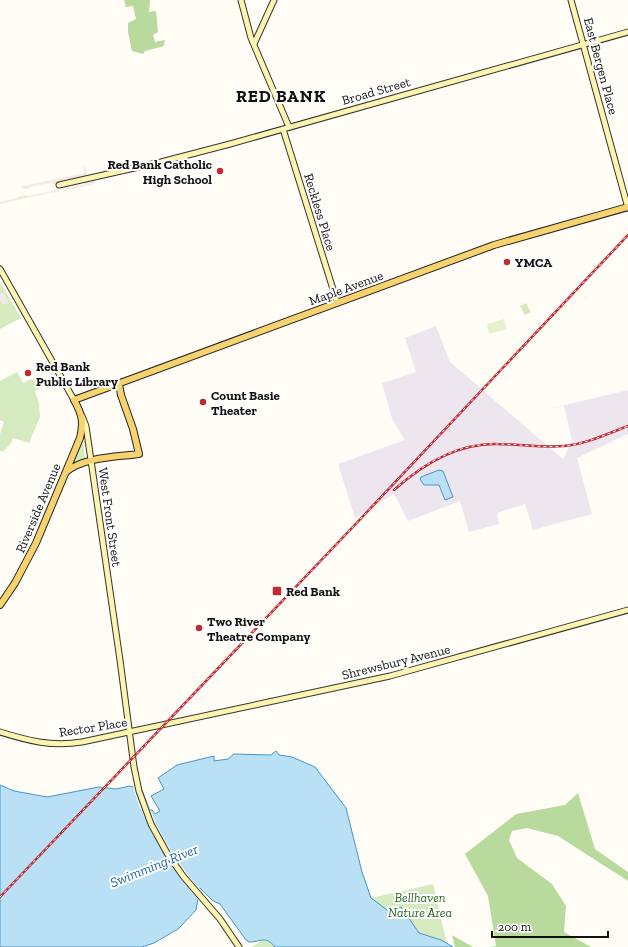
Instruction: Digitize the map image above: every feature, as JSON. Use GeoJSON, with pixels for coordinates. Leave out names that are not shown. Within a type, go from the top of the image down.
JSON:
{"type":"FeatureCollection","features":[{"type":"Feature","properties":{"kind":"main road"},"geometry":{"type":"LineString","coordinates":[[241,0],[251,38],[289,127]]}},
{"type":"Feature","properties":{"kind":"main road"},"geometry":{"type":"LineString","coordinates":[[254,44],[274,0]]}},
{"type":"Feature","properties":{"kind":"main road","name":"East Bergen Place"},"geometry":{"type":"LineString","coordinates":[[571,0],[628,207]]}},
{"type":"Feature","properties":{"kind":"main road","name":"Broad Street"},"geometry":{"type":"LineString","coordinates":[[59,185],[161,162],[628,32]]}},
{"type":"Feature","properties":{"kind":"main road","name":"Reckless Place"},"geometry":{"type":"LineString","coordinates":[[283,129],[337,302]]}},
{"type":"Feature","properties":{"kind":"main road","name":"Maple Avenue"},"geometry":{"type":"LineString","coordinates":[[74,400],[502,242],[628,207]]}},
{"type":"Feature","properties":{"kind":"main road","name":"West Front Street"},"geometry":{"type":"LineString","coordinates":[[0,269],[82,414],[86,426],[129,732],[138,788],[147,815],[162,844],[184,876],[224,924],[239,947]]}},
{"type":"Feature","properties":{"kind":"main road"},"geometry":{"type":"LineString","coordinates":[[65,473],[74,465],[139,454],[119,384]]}},
{"type":"Feature","properties":{"kind":"main road","name":"Riverside Avenue"},"geometry":{"type":"LineString","coordinates":[[0,605],[16,583],[36,543],[80,438],[82,429],[82,414]]}},
{"type":"Feature","properties":{"kind":"main road","name":"Shrewsbury Avenue"},"geometry":{"type":"LineString","coordinates":[[166,724],[262,703],[290,699],[390,676],[628,610]]}},
{"type":"Feature","properties":{"kind":"main road","name":"Rector Place"},"geometry":{"type":"LineString","coordinates":[[0,732],[42,743],[60,744],[82,742],[166,724]]}},
{"type":"Feature","properties":{"kind":"shaded area"},"geometry":{"type":"Polygon","coordinates":[[[83,167],[85,167],[87,174],[85,177],[65,180],[63,182],[53,184],[51,183],[29,187],[29,189],[22,188],[22,182],[23,186],[84,173],[83,167]]]}},
{"type":"Feature","properties":{"kind":"shaded area"},"geometry":{"type":"Polygon","coordinates":[[[94,180],[96,183],[64,191],[63,193],[64,189],[85,184],[85,182],[94,180]]]}},
{"type":"Feature","properties":{"kind":"shaded area"},"geometry":{"type":"Polygon","coordinates":[[[54,189],[58,190],[60,193],[49,193],[0,204],[0,202],[17,197],[53,191],[54,189]]]}},
{"type":"Feature","properties":{"kind":"shaded area"},"geometry":{"type":"Polygon","coordinates":[[[3,292],[9,303],[7,304],[3,304],[0,301],[0,294],[3,292]]]}},
{"type":"Feature","properties":{"kind":"shaded area"},"geometry":{"type":"Polygon","coordinates":[[[436,326],[450,362],[563,459],[572,441],[564,406],[539,411],[628,390],[628,434],[577,458],[592,514],[533,530],[525,504],[497,513],[499,524],[469,532],[460,501],[408,521],[394,494],[355,518],[338,464],[405,440],[392,419],[382,383],[416,372],[405,338],[436,326]]]}},
{"type":"Feature","properties":{"kind":"green space"},"geometry":{"type":"Polygon","coordinates":[[[124,0],[150,0],[149,12],[156,11],[158,32],[153,35],[155,42],[165,40],[164,46],[145,51],[143,54],[132,51],[128,32],[128,23],[136,19],[133,6],[126,7],[124,0]]]}},
{"type":"Feature","properties":{"kind":"green space"},"geometry":{"type":"Polygon","coordinates":[[[0,282],[21,318],[0,329],[0,282]]]}},
{"type":"Feature","properties":{"kind":"green space"},"geometry":{"type":"Polygon","coordinates":[[[526,303],[531,312],[525,315],[520,306],[526,303]]]}},
{"type":"Feature","properties":{"kind":"green space"},"geometry":{"type":"Polygon","coordinates":[[[504,319],[507,329],[489,334],[487,324],[504,319]]]}},
{"type":"Feature","properties":{"kind":"green space"},"geometry":{"type":"Polygon","coordinates":[[[17,372],[23,383],[31,379],[35,379],[36,381],[34,384],[37,385],[43,382],[44,385],[35,391],[39,404],[40,417],[29,443],[13,438],[11,443],[4,451],[0,451],[0,434],[4,422],[0,420],[0,381],[17,372]]]}},
{"type":"Feature","properties":{"kind":"green space"},"geometry":{"type":"Polygon","coordinates":[[[83,441],[85,459],[71,462],[83,441]]]}},
{"type":"Feature","properties":{"kind":"green space"},"geometry":{"type":"Polygon","coordinates":[[[578,793],[595,849],[628,872],[628,881],[558,836],[527,828],[512,831],[509,840],[517,858],[552,884],[566,906],[564,932],[591,947],[489,947],[496,946],[488,896],[465,854],[516,814],[565,805],[578,793]]]}},
{"type":"Feature","properties":{"kind":"green space","name":"Bellhaven Nature Area"},"geometry":{"type":"Polygon","coordinates":[[[433,884],[447,944],[441,940],[419,934],[401,907],[387,910],[371,898],[433,884]]]}},
{"type":"Feature","properties":{"kind":"green space"},"geometry":{"type":"Polygon","coordinates":[[[452,935],[473,947],[455,947],[452,935]]]}},
{"type":"Feature","properties":{"kind":"green space"},"geometry":{"type":"Polygon","coordinates":[[[263,940],[270,942],[275,947],[252,947],[263,940]]]}},
{"type":"Feature","properties":{"kind":"water"},"geometry":{"type":"Polygon","coordinates":[[[439,470],[443,471],[453,497],[445,500],[439,485],[424,485],[420,479],[421,477],[439,470]]]}},
{"type":"Feature","properties":{"kind":"water","name":"Swimming River"},"geometry":{"type":"Polygon","coordinates":[[[276,751],[279,755],[292,757],[315,767],[346,808],[362,872],[371,898],[387,910],[401,907],[419,933],[441,940],[453,947],[275,947],[272,943],[266,940],[249,942],[220,904],[213,901],[200,888],[196,910],[178,929],[154,943],[142,947],[0,947],[0,785],[14,791],[47,797],[99,787],[116,789],[130,786],[142,790],[150,810],[152,810],[155,814],[160,811],[151,796],[164,789],[158,778],[177,765],[214,756],[214,761],[228,759],[234,754],[271,755],[276,751]]]}},
{"type":"Feature","properties":{"kind":"pier"},"geometry":{"type":"Polygon","coordinates":[[[133,786],[142,789],[156,824],[169,848],[191,879],[210,900],[201,892],[200,902],[170,864],[150,830],[138,803],[133,786]]]}},
{"type":"Feature","properties":{"kind":"railway"},"geometry":{"type":"LineString","coordinates":[[0,897],[350,530],[628,235]]}},
{"type":"Feature","properties":{"kind":"railway"},"geometry":{"type":"LineString","coordinates":[[394,490],[417,472],[441,457],[468,447],[497,444],[547,447],[572,445],[588,441],[628,426]]}},
{"type":"Feature","properties":{"kind":"place","name":"Red Bank Catholic High School"},"geometry":{"type":"Point","coordinates":[220,171]}},
{"type":"Feature","properties":{"kind":"place","name":"YMCA"},"geometry":{"type":"Point","coordinates":[507,262]}},
{"type":"Feature","properties":{"kind":"place","name":"Red Bank Public Library"},"geometry":{"type":"Point","coordinates":[28,373]}},
{"type":"Feature","properties":{"kind":"place","name":"Count Basie Theater"},"geometry":{"type":"Point","coordinates":[203,402]}},
{"type":"Feature","properties":{"kind":"place","name":"Red Bank"},"geometry":{"type":"Point","coordinates":[277,591]}},
{"type":"Feature","properties":{"kind":"place","name":"Two River Theatre Company"},"geometry":{"type":"Point","coordinates":[199,628]}},
{"type":"Feature","properties":{"kind":"district","name":"RED BANK"},"geometry":{"type":"Point","coordinates":[281,96]}}]}
